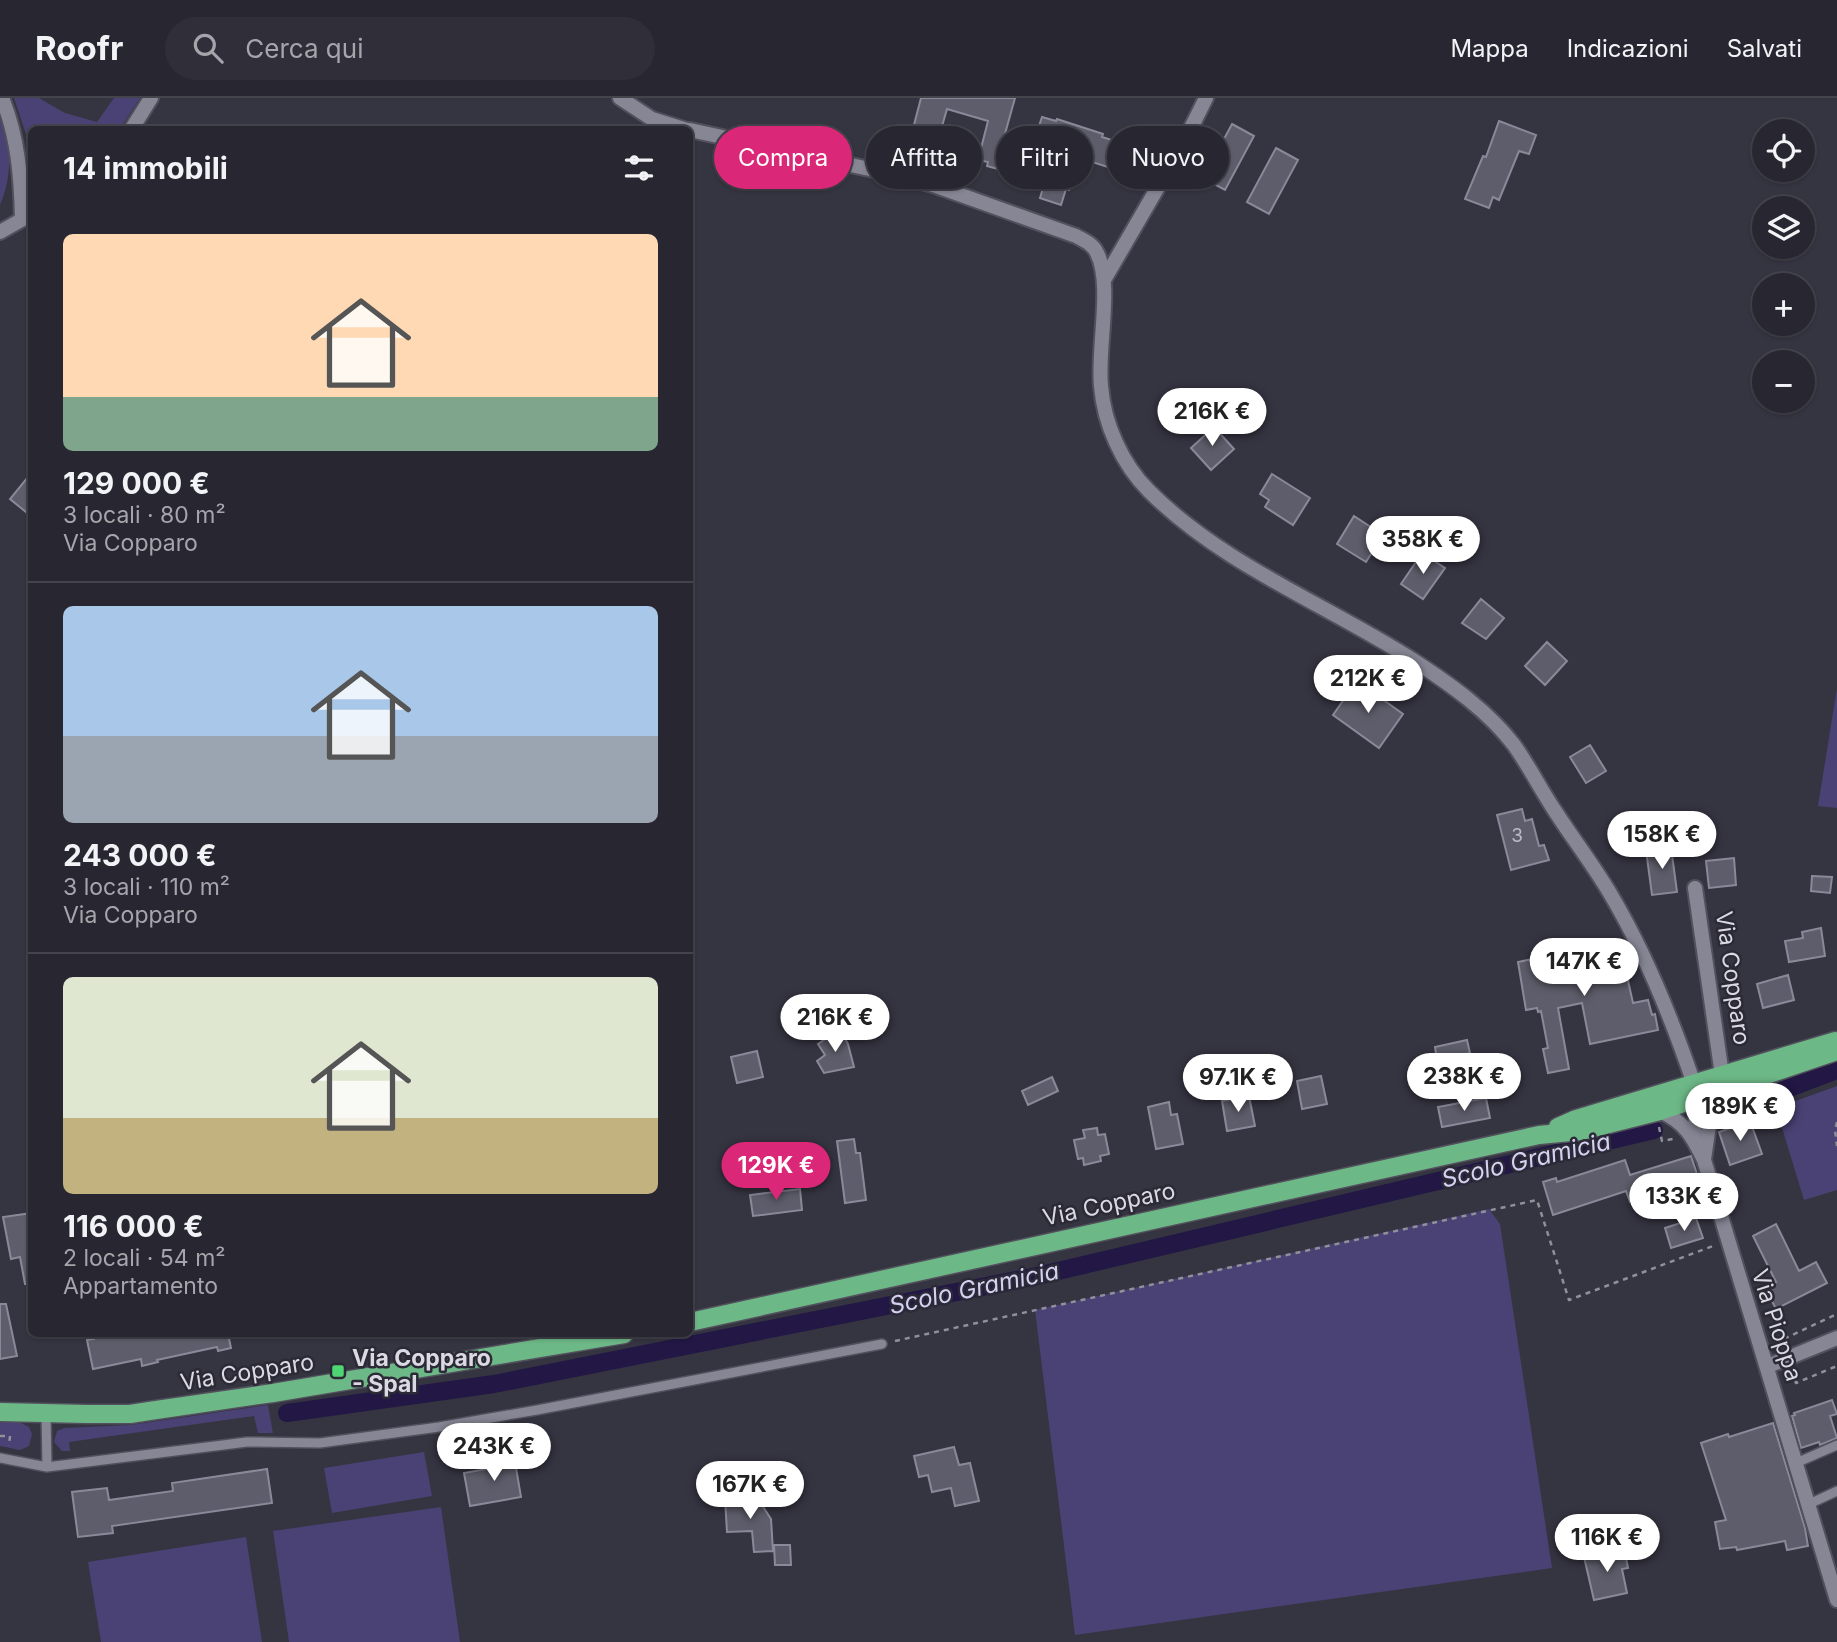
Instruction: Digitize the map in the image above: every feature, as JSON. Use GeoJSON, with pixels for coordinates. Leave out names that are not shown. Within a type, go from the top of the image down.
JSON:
{"type":"FeatureCollection","features":[{"type":"Feature","properties":{"kind":"main road","name":"Via Copparo"},"geometry":{"type":"LineString","coordinates":[[1539,1135],[1576,1119],[1701,1098],[1723,1075],[1837,1041]]}},
{"type":"Feature","properties":{"kind":"main road","name":"Via Copparo"},"geometry":{"type":"LineString","coordinates":[[693,1321],[1539,1135],[1581,1130],[1661,1111],[1837,1051]]}},
{"type":"Feature","properties":{"kind":"main road","name":"Via Copparo"},"geometry":{"type":"LineString","coordinates":[[0,1412],[130,1413],[186,1406],[571,1338]]}},
{"type":"Feature","properties":{"kind":"street"},"geometry":{"type":"LineString","coordinates":[[0,232],[27,217],[16,142],[2,98]]}},
{"type":"Feature","properties":{"kind":"street"},"geometry":{"type":"LineString","coordinates":[[134,126],[151,98]]}},
{"type":"Feature","properties":{"kind":"street"},"geometry":{"type":"LineString","coordinates":[[620,98],[652,118],[676,126]]}},
{"type":"Feature","properties":{"kind":"street"},"geometry":{"type":"LineString","coordinates":[[1104,280],[1183,144],[1206,98]]}},
{"type":"Feature","properties":{"kind":"street"},"geometry":{"type":"LineString","coordinates":[[693,131],[883,172],[986,203],[1091,244],[1098,254],[1104,280],[1100,351],[1102,400],[1116,441],[1139,480],[1174,514],[1204,537],[1415,662],[1464,696],[1513,744],[1597,871],[1625,919],[1671,1019],[1701,1098],[1693,1136]]}},
{"type":"Feature","properties":{"kind":"street","name":"Via Copparo"},"geometry":{"type":"LineString","coordinates":[[1695,888],[1723,1075]]}},
{"type":"Feature","properties":{"kind":"street","name":"Via Pioppa"},"geometry":{"type":"LineString","coordinates":[[1701,1098],[1704,1160]]}},
{"type":"Feature","properties":{"kind":"street","name":"Via Pioppa"},"geometry":{"type":"LineString","coordinates":[[1661,1111],[1681,1122],[1693,1136],[1704,1160],[1837,1600]]}},
{"type":"Feature","properties":{"kind":"street"},"geometry":{"type":"LineString","coordinates":[[1768,1366],[1837,1338]]}},
{"type":"Feature","properties":{"kind":"lane"},"geometry":{"type":"LineString","coordinates":[[4,1459],[47,1467],[247,1442],[320,1443],[439,1427],[882,1344]]}},
{"type":"Feature","properties":{"kind":"lane"},"geometry":{"type":"LineString","coordinates":[[46,1413],[47,1467]]}},
{"type":"Feature","properties":{"kind":"lane"},"geometry":{"type":"LineString","coordinates":[[1796,1463],[1837,1445]]}},
{"type":"Feature","properties":{"kind":"lane"},"geometry":{"type":"LineString","coordinates":[[1809,1504],[1837,1491]]}},
{"type":"Feature","properties":{"kind":"path"},"geometry":{"type":"LineString","coordinates":[[1837,1122],[1837,1146]]}},
{"type":"Feature","properties":{"kind":"path"},"geometry":{"type":"LineString","coordinates":[[882,1344],[1537,1200],[1569,1300],[1712,1245],[1715,1255]]}},
{"type":"Feature","properties":{"kind":"path"},"geometry":{"type":"LineString","coordinates":[[1763,1349],[1837,1314]]}},
{"type":"Feature","properties":{"kind":"path"},"geometry":{"type":"LineString","coordinates":[[1788,1358],[1796,1382],[1837,1366]]}},
{"type":"Feature","properties":{"kind":"path"},"geometry":{"type":"LineString","coordinates":[[0,1436],[10,1436],[4,1459]]}},
{"type":"Feature","properties":{"kind":"shaded area"},"geometry":{"type":"Polygon","coordinates":[[[14,98],[39,98],[65,113],[97,122],[114,98],[140,98],[122,126],[28,126],[28,168],[26,134],[14,98]]]}},
{"type":"Feature","properties":{"kind":"shaded area"},"geometry":{"type":"Polygon","coordinates":[[[0,119],[7,141],[9,162],[7,184],[0,205],[0,119]]]}},
{"type":"Feature","properties":{"kind":"shaded area"},"geometry":{"type":"Polygon","coordinates":[[[1837,688],[1837,808],[1818,806],[1837,688]]]}},
{"type":"Feature","properties":{"kind":"shaded area"},"geometry":{"type":"Polygon","coordinates":[[[1837,1086],[1837,1190],[1804,1200],[1776,1108],[1837,1086]]]}},
{"type":"Feature","properties":{"kind":"shaded area"},"geometry":{"type":"Polygon","coordinates":[[[1489,1209],[1500,1224],[1552,1568],[1075,1635],[1035,1310],[1489,1209]]]}},
{"type":"Feature","properties":{"kind":"shaded area"},"geometry":{"type":"Polygon","coordinates":[[[268,1405],[273,1433],[258,1433],[254,1416],[69,1442],[70,1451],[62,1451],[54,1442],[57,1431],[64,1428],[131,1425],[268,1405]]]}},
{"type":"Feature","properties":{"kind":"shaded area"},"geometry":{"type":"Polygon","coordinates":[[[0,1420],[17,1421],[29,1427],[32,1434],[29,1446],[20,1450],[0,1446],[0,1420]]]}},
{"type":"Feature","properties":{"kind":"shaded area"},"geometry":{"type":"Polygon","coordinates":[[[424,1452],[432,1496],[332,1513],[324,1468],[424,1452]]]}},
{"type":"Feature","properties":{"kind":"shaded area"},"geometry":{"type":"Polygon","coordinates":[[[441,1507],[460,1642],[289,1642],[273,1531],[441,1507]]]}},
{"type":"Feature","properties":{"kind":"shaded area"},"geometry":{"type":"Polygon","coordinates":[[[246,1537],[262,1642],[101,1642],[88,1562],[246,1537]]]}},
{"type":"Feature","properties":{"kind":"building"},"geometry":{"type":"Polygon","coordinates":[[[921,98],[1015,98],[1007,126],[996,126],[996,168],[987,166],[988,162],[982,161],[982,144],[988,121],[947,109],[942,126],[914,126],[921,98]]]}},
{"type":"Feature","properties":{"kind":"building"},"geometry":{"type":"Polygon","coordinates":[[[1042,117],[1056,121],[1057,119],[1078,126],[1039,126],[1042,117]]]}},
{"type":"Feature","properties":{"kind":"building"},"geometry":{"type":"Polygon","coordinates":[[[1499,121],[1536,135],[1529,154],[1519,151],[1499,200],[1493,197],[1489,208],[1465,199],[1483,156],[1486,157],[1499,121]]]}},
{"type":"Feature","properties":{"kind":"building"},"geometry":{"type":"Polygon","coordinates":[[[1232,124],[1254,136],[1229,183],[1229,130],[1232,124]]]}},
{"type":"Feature","properties":{"kind":"building"},"geometry":{"type":"Polygon","coordinates":[[[1093,131],[1107,138],[1107,167],[1093,162],[1093,131]]]}},
{"type":"Feature","properties":{"kind":"building"},"geometry":{"type":"Polygon","coordinates":[[[1276,148],[1298,160],[1269,214],[1247,202],[1276,148]]]}},
{"type":"Feature","properties":{"kind":"building"},"geometry":{"type":"Polygon","coordinates":[[[1043,189],[1066,189],[1061,205],[1040,198],[1043,189]]]}},
{"type":"Feature","properties":{"kind":"building"},"geometry":{"type":"Polygon","coordinates":[[[1214,427],[1234,449],[1211,470],[1191,448],[1214,427]]]}},
{"type":"Feature","properties":{"kind":"building"},"geometry":{"type":"Polygon","coordinates":[[[1272,474],[1310,498],[1293,525],[1265,507],[1269,500],[1260,494],[1272,474]]]}},
{"type":"Feature","properties":{"kind":"building"},"geometry":{"type":"Polygon","coordinates":[[[28,477],[28,514],[10,499],[28,477]]]}},
{"type":"Feature","properties":{"kind":"building"},"geometry":{"type":"Polygon","coordinates":[[[1354,516],[1383,535],[1366,562],[1337,544],[1354,516]]]}},
{"type":"Feature","properties":{"kind":"building"},"geometry":{"type":"Polygon","coordinates":[[[1422,553],[1445,568],[1423,599],[1401,584],[1422,553]]]}},
{"type":"Feature","properties":{"kind":"building"},"geometry":{"type":"Polygon","coordinates":[[[1481,599],[1504,618],[1486,639],[1462,623],[1481,599]]]}},
{"type":"Feature","properties":{"kind":"building"},"geometry":{"type":"Polygon","coordinates":[[[1547,642],[1567,661],[1545,685],[1525,666],[1547,642]]]}},
{"type":"Feature","properties":{"kind":"building"},"geometry":{"type":"Polygon","coordinates":[[[1357,681],[1403,714],[1379,748],[1333,715],[1357,681]]]}},
{"type":"Feature","properties":{"kind":"building"},"geometry":{"type":"Polygon","coordinates":[[[1590,745],[1606,771],[1586,783],[1570,757],[1590,745]]]}},
{"type":"Feature","properties":{"kind":"building"},"geometry":{"type":"Polygon","coordinates":[[[1522,809],[1525,821],[1532,819],[1539,846],[1544,845],[1549,860],[1511,870],[1497,815],[1522,809]]]}},
{"type":"Feature","properties":{"kind":"building"},"geometry":{"type":"Polygon","coordinates":[[[1671,847],[1677,892],[1652,895],[1646,850],[1671,847]]]}},
{"type":"Feature","properties":{"kind":"building"},"geometry":{"type":"Polygon","coordinates":[[[1734,858],[1736,885],[1709,888],[1706,861],[1734,858]]]}},
{"type":"Feature","properties":{"kind":"building"},"geometry":{"type":"Polygon","coordinates":[[[1812,876],[1832,877],[1830,893],[1811,891],[1812,876]]]}},
{"type":"Feature","properties":{"kind":"building"},"geometry":{"type":"Polygon","coordinates":[[[1821,928],[1825,956],[1789,962],[1785,941],[1803,938],[1802,932],[1821,928]]]}},
{"type":"Feature","properties":{"kind":"building"},"geometry":{"type":"Polygon","coordinates":[[[1616,942],[1619,959],[1623,958],[1633,1003],[1648,1000],[1652,1015],[1655,1014],[1658,1030],[1590,1044],[1582,1003],[1558,1008],[1569,1069],[1548,1073],[1543,1049],[1548,1048],[1541,1011],[1538,1012],[1537,1008],[1526,1010],[1518,962],[1616,942]]]}},
{"type":"Feature","properties":{"kind":"building"},"geometry":{"type":"Polygon","coordinates":[[[1788,975],[1794,1000],[1763,1008],[1757,984],[1788,975]]]}},
{"type":"Feature","properties":{"kind":"building"},"geometry":{"type":"Polygon","coordinates":[[[840,1029],[848,1044],[854,1067],[824,1073],[817,1061],[825,1055],[818,1044],[840,1029]]]}},
{"type":"Feature","properties":{"kind":"building"},"geometry":{"type":"Polygon","coordinates":[[[1467,1040],[1470,1053],[1437,1060],[1435,1047],[1467,1040]]]}},
{"type":"Feature","properties":{"kind":"building"},"geometry":{"type":"Polygon","coordinates":[[[757,1051],[763,1077],[737,1083],[731,1057],[757,1051]]]}},
{"type":"Feature","properties":{"kind":"building"},"geometry":{"type":"Polygon","coordinates":[[[1321,1076],[1327,1104],[1302,1109],[1297,1081],[1321,1076]]]}},
{"type":"Feature","properties":{"kind":"building"},"geometry":{"type":"Polygon","coordinates":[[[1052,1077],[1058,1091],[1028,1105],[1022,1091],[1052,1077]]]}},
{"type":"Feature","properties":{"kind":"building"},"geometry":{"type":"Polygon","coordinates":[[[1249,1096],[1255,1126],[1227,1131],[1222,1101],[1249,1096]]]}},
{"type":"Feature","properties":{"kind":"building"},"geometry":{"type":"Polygon","coordinates":[[[1486,1098],[1490,1118],[1442,1127],[1438,1107],[1486,1098]]]}},
{"type":"Feature","properties":{"kind":"building"},"geometry":{"type":"Polygon","coordinates":[[[1169,1102],[1171,1115],[1177,1114],[1183,1144],[1156,1149],[1148,1107],[1169,1102]]]}},
{"type":"Feature","properties":{"kind":"building"},"geometry":{"type":"Polygon","coordinates":[[[1750,1121],[1762,1154],[1730,1165],[1719,1132],[1750,1121]]]}},
{"type":"Feature","properties":{"kind":"building"},"geometry":{"type":"Polygon","coordinates":[[[1097,1128],[1098,1135],[1105,1134],[1109,1154],[1100,1156],[1101,1161],[1084,1165],[1083,1158],[1078,1159],[1074,1140],[1085,1138],[1083,1130],[1097,1128]]]}},
{"type":"Feature","properties":{"kind":"building"},"geometry":{"type":"Polygon","coordinates":[[[854,1139],[856,1153],[860,1153],[866,1200],[845,1203],[837,1141],[854,1139]]]}},
{"type":"Feature","properties":{"kind":"building"},"geometry":{"type":"Polygon","coordinates":[[[1691,1156],[1699,1180],[1630,1202],[1626,1191],[1553,1215],[1543,1182],[1556,1178],[1557,1182],[1625,1160],[1630,1175],[1691,1156]]]}},
{"type":"Feature","properties":{"kind":"building"},"geometry":{"type":"Polygon","coordinates":[[[800,1189],[802,1210],[753,1216],[750,1195],[800,1189]]]}},
{"type":"Feature","properties":{"kind":"building"},"geometry":{"type":"Polygon","coordinates":[[[28,1214],[28,1284],[25,1284],[20,1257],[11,1259],[3,1217],[28,1214]]]}},
{"type":"Feature","properties":{"kind":"building"},"geometry":{"type":"Polygon","coordinates":[[[1696,1218],[1703,1238],[1671,1248],[1665,1228],[1696,1218]]]}},
{"type":"Feature","properties":{"kind":"building"},"geometry":{"type":"Polygon","coordinates":[[[1776,1224],[1799,1271],[1816,1262],[1827,1283],[1776,1309],[1765,1288],[1776,1282],[1753,1236],[1776,1224]]]}},
{"type":"Feature","properties":{"kind":"building"},"geometry":{"type":"Polygon","coordinates":[[[0,1304],[6,1304],[17,1356],[0,1359],[0,1304]]]}},
{"type":"Feature","properties":{"kind":"building"},"geometry":{"type":"Polygon","coordinates":[[[229,1337],[231,1348],[218,1351],[217,1347],[157,1360],[158,1362],[142,1366],[141,1359],[93,1369],[87,1340],[229,1337]]]}},
{"type":"Feature","properties":{"kind":"building"},"geometry":{"type":"Polygon","coordinates":[[[1832,1400],[1837,1414],[1830,1416],[1837,1438],[1820,1445],[1819,1442],[1801,1448],[1792,1416],[1832,1400]]]}},
{"type":"Feature","properties":{"kind":"building"},"geometry":{"type":"Polygon","coordinates":[[[1773,1423],[1808,1546],[1787,1550],[1785,1541],[1737,1550],[1736,1547],[1720,1549],[1715,1522],[1726,1520],[1701,1443],[1773,1423]]]}},
{"type":"Feature","properties":{"kind":"building"},"geometry":{"type":"Polygon","coordinates":[[[954,1447],[959,1465],[970,1463],[979,1501],[955,1506],[951,1488],[932,1492],[928,1475],[919,1477],[914,1456],[954,1447]]]}},
{"type":"Feature","properties":{"kind":"building"},"geometry":{"type":"Polygon","coordinates":[[[514,1456],[521,1497],[470,1506],[464,1473],[492,1468],[490,1460],[514,1456]]]}},
{"type":"Feature","properties":{"kind":"building"},"geometry":{"type":"Polygon","coordinates":[[[267,1469],[272,1503],[112,1526],[113,1533],[78,1537],[72,1492],[107,1488],[109,1500],[173,1491],[172,1483],[267,1469]]]}},
{"type":"Feature","properties":{"kind":"building"},"geometry":{"type":"Polygon","coordinates":[[[756,1496],[771,1519],[773,1551],[754,1552],[752,1531],[727,1532],[725,1498],[756,1496]]]}},
{"type":"Feature","properties":{"kind":"building"},"geometry":{"type":"Polygon","coordinates":[[[774,1545],[790,1545],[791,1565],[775,1565],[774,1545]]]}},
{"type":"Feature","properties":{"kind":"building"},"geometry":{"type":"Polygon","coordinates":[[[1624,1548],[1628,1568],[1622,1569],[1627,1593],[1594,1600],[1584,1557],[1624,1548]]]}},
{"type":"Feature","properties":{"kind":"waterway","name":"Scolo Gramicia"},"geometry":{"type":"LineString","coordinates":[[1747,1104],[1837,1070]]}},
{"type":"Feature","properties":{"kind":"waterway","name":"Scolo Gramicia"},"geometry":{"type":"LineString","coordinates":[[287,1413],[494,1384],[1037,1276],[1654,1130]]}},
{"type":"Feature","properties":{"kind":"place","name":"Via Copparo - Spal"},"geometry":{"type":"Point","coordinates":[338,1371]}}]}
